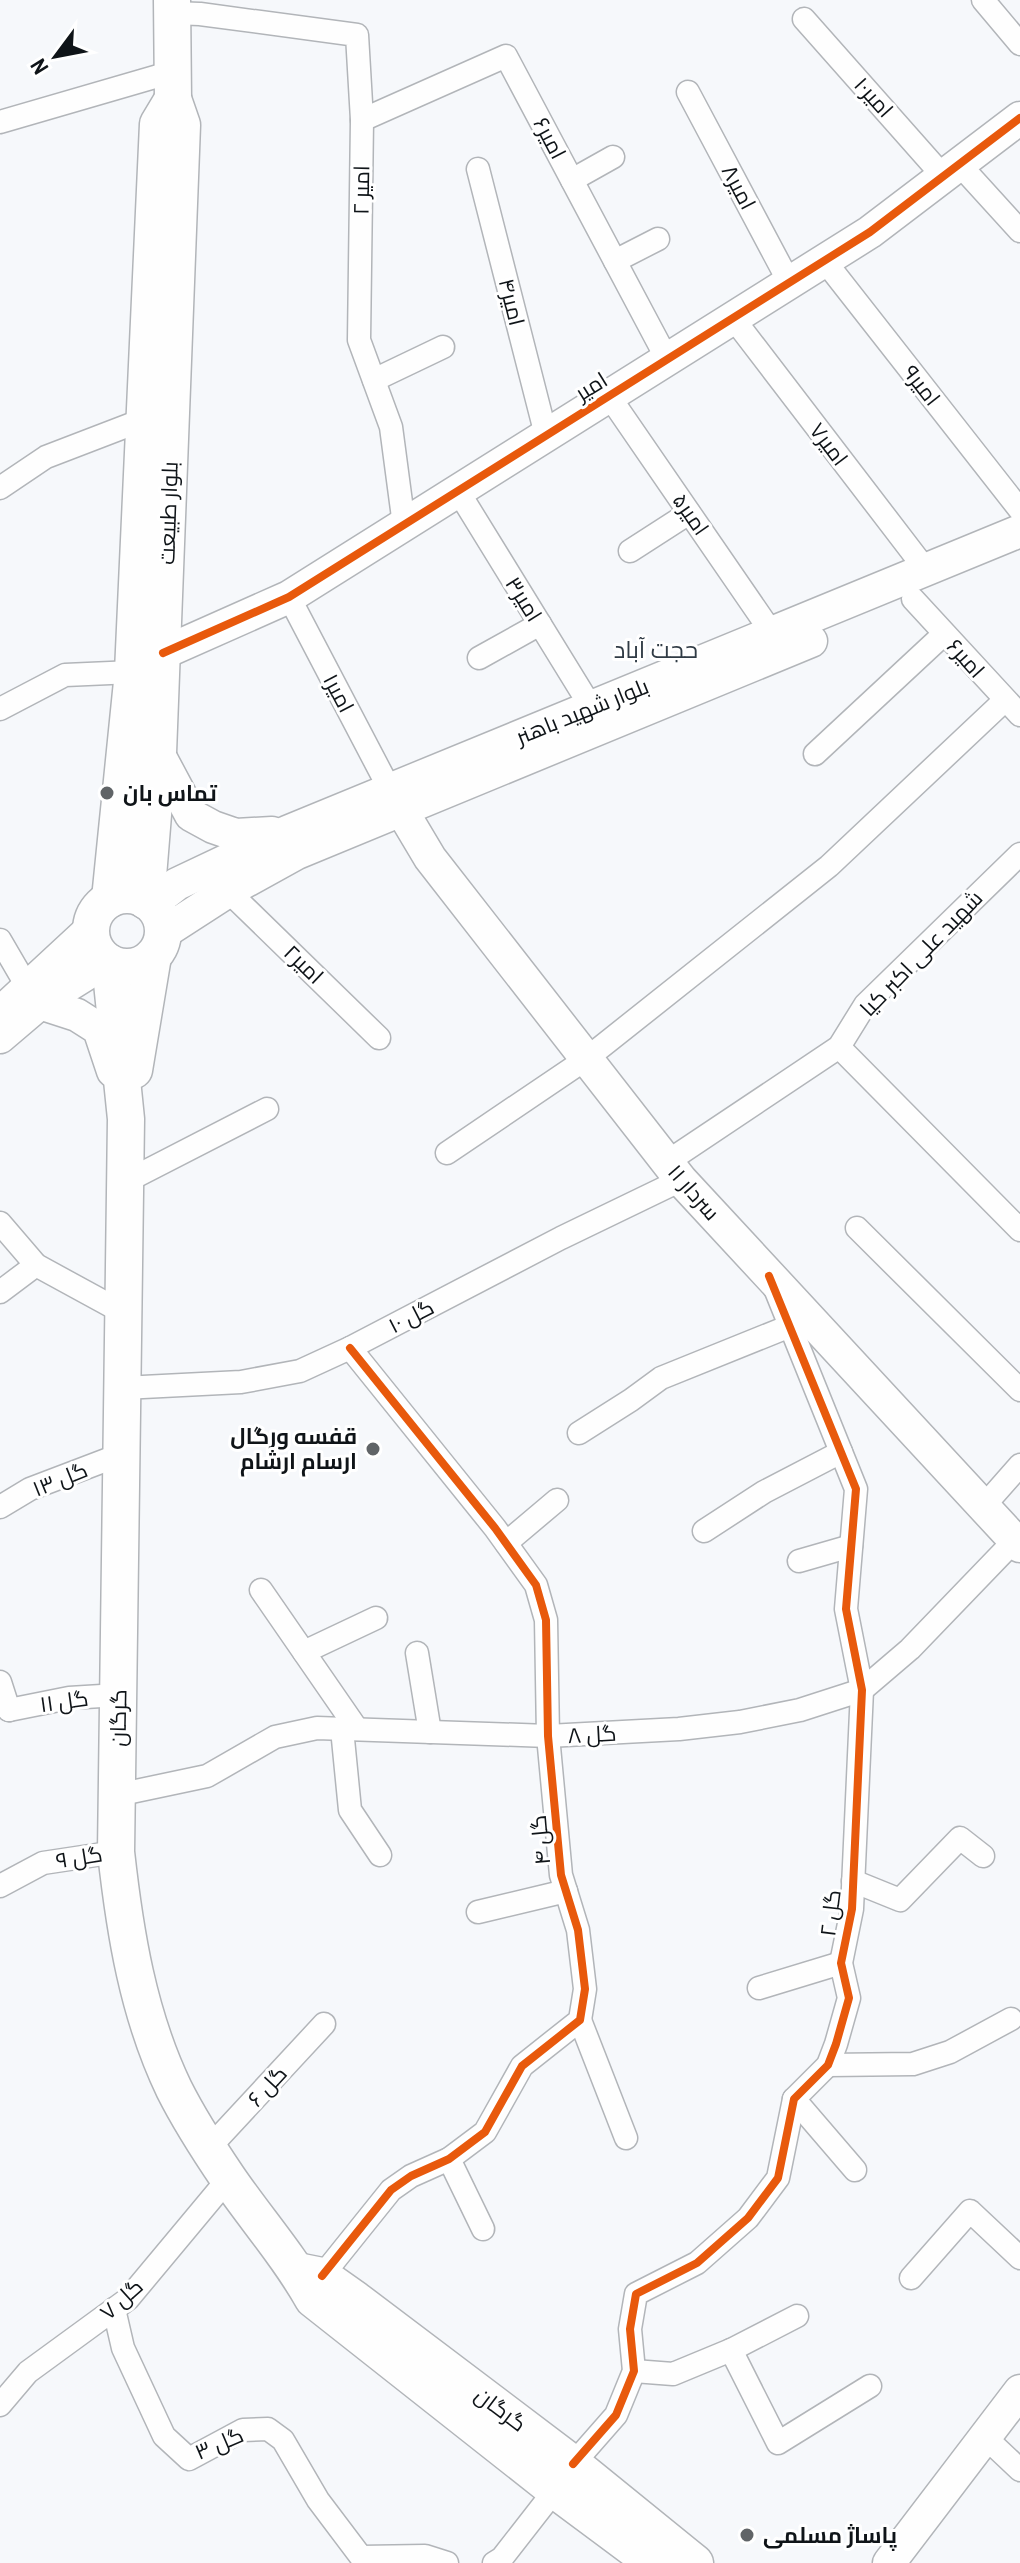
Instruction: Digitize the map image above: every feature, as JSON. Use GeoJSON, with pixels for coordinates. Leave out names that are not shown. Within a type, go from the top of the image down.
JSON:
{"type":"FeatureCollection","features":[{"type":"Feature","properties":{"kind":"main road"},"geometry":{"type":"LineString","coordinates":[[171,105],[172,7]]}},
{"type":"Feature","properties":{"kind":"main road","name":"بلوار طبیعت"},"geometry":{"type":"LineString","coordinates":[[110,899],[133,672],[145,419],[171,105]]}},
{"type":"Feature","properties":{"kind":"main road","name":"بلوار طبیعت"},"geometry":{"type":"LineString","coordinates":[[126,1119],[153,924],[163,653],[171,105]]}},
{"type":"Feature","properties":{"kind":"main road","name":"امیر"},"geometry":{"type":"LineString","coordinates":[[163,653],[289,597],[870,232],[1020,118]]}},
{"type":"Feature","properties":{"kind":"main road","name":"بلوار شهید باهنر"},"geometry":{"type":"LineString","coordinates":[[153,924],[228,891],[396,800],[591,707],[1020,531]]}},
{"type":"Feature","properties":{"kind":"main road","name":"بلوار شهید باهنر"},"geometry":{"type":"LineString","coordinates":[[153,924],[177,884],[287,832],[396,800],[1020,555]]}},
{"type":"Feature","properties":{"kind":"main road"},"geometry":{"type":"LineString","coordinates":[[158,753],[191,815],[236,835],[287,832]]}},
{"type":"Feature","properties":{"kind":"main road","name":"سردار ۱۱"},"geometry":{"type":"LineString","coordinates":[[396,800],[430,858],[674,1171],[1018,1543]]}},
{"type":"Feature","properties":{"kind":"main road"},"geometry":{"type":"LineString","coordinates":[[122,895],[135,896],[153,924],[143,964],[118,967],[98,953],[92,942],[93,917],[100,906],[122,895]]}},
{"type":"Feature","properties":{"kind":"main road"},"geometry":{"type":"LineString","coordinates":[[0,1037],[91,929]]}},
{"type":"Feature","properties":{"kind":"main road"},"geometry":{"type":"LineString","coordinates":[[0,1014],[109,962]]}},
{"type":"Feature","properties":{"kind":"main road"},"geometry":{"type":"LineString","coordinates":[[109,962],[126,1119]]}},
{"type":"Feature","properties":{"kind":"main road"},"geometry":{"type":"LineString","coordinates":[[34,996],[77,1015],[99,1029],[126,1119]]}},
{"type":"Feature","properties":{"kind":"main road","name":"گرگان"},"geometry":{"type":"LineString","coordinates":[[126,1119],[116,1852],[125,1932],[148,2024],[175,2090],[228,2179],[310,2274],[564,2477],[695,2563]]}},
{"type":"Feature","properties":{"kind":"main road"},"geometry":{"type":"LineString","coordinates":[[889,2563],[1020,2391]]}},
{"type":"Feature","properties":{"kind":"main road","name":"گرگان"},"geometry":{"type":"LineString","coordinates":[[564,2477],[653,2563]]}},
{"type":"Feature","properties":{"kind":"street"},"geometry":{"type":"LineString","coordinates":[[983,0],[1020,44]]}},
{"type":"Feature","properties":{"kind":"street","name":"امیر ۲"},"geometry":{"type":"LineString","coordinates":[[172,7],[200,14],[357,35],[362,120],[359,340],[391,427],[404,525]]}},
{"type":"Feature","properties":{"kind":"street","name":"امیر۱۰"},"geometry":{"type":"LineString","coordinates":[[804,19],[951,170],[1020,231]]}},
{"type":"Feature","properties":{"kind":"street","name":"امیر۶"},"geometry":{"type":"LineString","coordinates":[[362,120],[506,56],[667,359]]}},
{"type":"Feature","properties":{"kind":"street","name":"امیر۸"},"geometry":{"type":"LineString","coordinates":[[688,92],[789,282]]}},
{"type":"Feature","properties":{"kind":"street"},"geometry":{"type":"LineString","coordinates":[[0,122],[171,105]]}},
{"type":"Feature","properties":{"kind":"street"},"geometry":{"type":"LineString","coordinates":[[572,180],[613,157]]}},
{"type":"Feature","properties":{"kind":"street","name":"امیر۴"},"geometry":{"type":"LineString","coordinates":[[478,169],[546,435]]}},
{"type":"Feature","properties":{"kind":"street"},"geometry":{"type":"LineString","coordinates":[[615,261],[658,239]]}},
{"type":"Feature","properties":{"kind":"street","name":"امیر۹"},"geometry":{"type":"LineString","coordinates":[[824,260],[1020,510]]}},
{"type":"Feature","properties":{"kind":"street","name":"امیر۷"},"geometry":{"type":"LineString","coordinates":[[733,318],[926,570]]}},
{"type":"Feature","properties":{"kind":"street"},"geometry":{"type":"LineString","coordinates":[[374,380],[443,347]]}},
{"type":"Feature","properties":{"kind":"street","name":"امیر۵"},"geometry":{"type":"LineString","coordinates":[[609,396],[772,633]]}},
{"type":"Feature","properties":{"kind":"street"},"geometry":{"type":"LineString","coordinates":[[0,488],[46,457],[145,419]]}},
{"type":"Feature","properties":{"kind":"street","name":"امیر۳"},"geometry":{"type":"LineString","coordinates":[[458,491],[591,707]]}},
{"type":"Feature","properties":{"kind":"street"},"geometry":{"type":"LineString","coordinates":[[630,551],[689,513]]}},
{"type":"Feature","properties":{"kind":"street","name":"امیر۱"},"geometry":{"type":"LineString","coordinates":[[289,597],[396,800]]}},
{"type":"Feature","properties":{"kind":"street","name":"امیر۶"},"geometry":{"type":"LineString","coordinates":[[913,599],[1012,708]]}},
{"type":"Feature","properties":{"kind":"street"},"geometry":{"type":"LineString","coordinates":[[479,658],[540,624]]}},
{"type":"Feature","properties":{"kind":"street"},"geometry":{"type":"LineString","coordinates":[[815,754],[944,634]]}},
{"type":"Feature","properties":{"kind":"street"},"geometry":{"type":"LineString","coordinates":[[0,709],[65,675],[133,672]]}},
{"type":"Feature","properties":{"kind":"street"},"geometry":{"type":"LineString","coordinates":[[447,1153],[586,1059],[829,866],[1012,708]]}},
{"type":"Feature","properties":{"kind":"street","name":"شهید علی اکبر کیا"},"geometry":{"type":"LineString","coordinates":[[674,1171],[839,1047],[865,1005],[1020,854]]}},
{"type":"Feature","properties":{"kind":"street","name":"امیر۲"},"geometry":{"type":"LineString","coordinates":[[228,891],[379,1038]]}},
{"type":"Feature","properties":{"kind":"street"},"geometry":{"type":"LineString","coordinates":[[0,940],[34,996]]}},
{"type":"Feature","properties":{"kind":"street"},"geometry":{"type":"LineString","coordinates":[[839,1047],[1020,1230]]}},
{"type":"Feature","properties":{"kind":"street"},"geometry":{"type":"LineString","coordinates":[[125,1182],[267,1109]]}},
{"type":"Feature","properties":{"kind":"street","name":"گل ۱۰"},"geometry":{"type":"LineString","coordinates":[[123,1388],[241,1382],[300,1371],[561,1238],[674,1171]]}},
{"type":"Feature","properties":{"kind":"street"},"geometry":{"type":"LineString","coordinates":[[0,1223],[36,1265],[124,1313]]}},
{"type":"Feature","properties":{"kind":"street"},"geometry":{"type":"LineString","coordinates":[[857,1228],[1020,1390]]}},
{"type":"Feature","properties":{"kind":"street"},"geometry":{"type":"LineString","coordinates":[[0,1292],[36,1265]]}},
{"type":"Feature","properties":{"kind":"street","name":"گل ۲"},"geometry":{"type":"LineString","coordinates":[[769,1276],[856,1489],[846,1609],[862,1690],[852,1909],[841,1963],[849,1998],[828,2065],[794,2099]]}},
{"type":"Feature","properties":{"kind":"street"},"geometry":{"type":"LineString","coordinates":[[579,1433],[661,1378],[790,1326]]}},
{"type":"Feature","properties":{"kind":"street","name":"گل ۴"},"geometry":{"type":"LineString","coordinates":[[350,1348],[536,1585],[546,1620],[548,1736],[561,1875],[578,1930],[585,1989],[580,2020]]}},
{"type":"Feature","properties":{"kind":"street"},"geometry":{"type":"LineString","coordinates":[[704,1531],[764,1492],[841,1452]]}},
{"type":"Feature","properties":{"kind":"street","name":"گل ۱۳"},"geometry":{"type":"LineString","coordinates":[[0,1507],[30,1489],[122,1454]]}},
{"type":"Feature","properties":{"kind":"street"},"geometry":{"type":"LineString","coordinates":[[983,1507],[1020,1465]]}},
{"type":"Feature","properties":{"kind":"street"},"geometry":{"type":"LineString","coordinates":[[506,1543],[557,1500]]}},
{"type":"Feature","properties":{"kind":"street","name":"گل ۸"},"geometry":{"type":"LineString","coordinates":[[117,1795],[207,1776],[275,1737],[317,1728],[548,1736],[679,1729],[740,1722],[800,1710],[862,1690],[910,1649],[1018,1543]]}},
{"type":"Feature","properties":{"kind":"street"},"geometry":{"type":"LineString","coordinates":[[799,1561],[851,1546]]}},
{"type":"Feature","properties":{"kind":"street"},"geometry":{"type":"LineString","coordinates":[[261,1590],[304,1652],[350,1729],[350,1810],[380,1855]]}},
{"type":"Feature","properties":{"kind":"street"},"geometry":{"type":"LineString","coordinates":[[304,1652],[376,1618]]}},
{"type":"Feature","properties":{"kind":"street"},"geometry":{"type":"LineString","coordinates":[[417,1653],[430,1732]]}},
{"type":"Feature","properties":{"kind":"street"},"geometry":{"type":"LineString","coordinates":[[0,1682],[5,1714]]}},
{"type":"Feature","properties":{"kind":"street","name":"گل ۱۱"},"geometry":{"type":"LineString","coordinates":[[5,1714],[69,1698],[118,1695]]}},
{"type":"Feature","properties":{"kind":"street"},"geometry":{"type":"LineString","coordinates":[[853,1881],[900,1900],[960,1838],[983,1856]]}},
{"type":"Feature","properties":{"kind":"street","name":"گل ۹"},"geometry":{"type":"LineString","coordinates":[[0,1886],[43,1863],[116,1852]]}},
{"type":"Feature","properties":{"kind":"street"},"geometry":{"type":"LineString","coordinates":[[478,1912],[566,1891]]}},
{"type":"Feature","properties":{"kind":"street"},"geometry":{"type":"LineString","coordinates":[[759,1988],[841,1963]]}},
{"type":"Feature","properties":{"kind":"street"},"geometry":{"type":"LineString","coordinates":[[828,2065],[913,2064],[950,2052],[1011,2019]]}},
{"type":"Feature","properties":{"kind":"street"},"geometry":{"type":"LineString","coordinates":[[310,2274],[391,2190],[411,2176],[449,2159],[485,2132],[522,2066],[580,2020],[626,2138]]}},
{"type":"Feature","properties":{"kind":"street","name":"گل ۶"},"geometry":{"type":"LineString","coordinates":[[209,2148],[324,2024]]}},
{"type":"Feature","properties":{"kind":"street"},"geometry":{"type":"LineString","coordinates":[[794,2099],[855,2170]]}},
{"type":"Feature","properties":{"kind":"street"},"geometry":{"type":"LineString","coordinates":[[494,2563],[502,2558],[616,2415],[634,2371],[630,2329],[636,2294],[697,2263],[748,2218],[778,2178],[794,2099]]}},
{"type":"Feature","properties":{"kind":"street"},"geometry":{"type":"LineString","coordinates":[[449,2159],[483,2229]]}},
{"type":"Feature","properties":{"kind":"street","name":"گل ۷"},"geometry":{"type":"LineString","coordinates":[[0,2405],[28,2372],[128,2299],[228,2179]]}},
{"type":"Feature","properties":{"kind":"street"},"geometry":{"type":"LineString","coordinates":[[911,2278],[970,2211],[1020,2258]]}},
{"type":"Feature","properties":{"kind":"street","name":"گل ۳"},"geometry":{"type":"LineString","coordinates":[[114,2309],[123,2348],[164,2436],[189,2459],[243,2430],[268,2429],[283,2440],[318,2500],[361,2557],[425,2556],[447,2563]]}},
{"type":"Feature","properties":{"kind":"street"},"geometry":{"type":"LineString","coordinates":[[634,2371],[673,2374],[731,2350],[797,2316]]}},
{"type":"Feature","properties":{"kind":"street"},"geometry":{"type":"LineString","coordinates":[[731,2350],[778,2443],[870,2386]]}},
{"type":"Feature","properties":{"kind":"street"},"geometry":{"type":"LineString","coordinates":[[985,2437],[1020,2470]]}},
{"type":"Feature","properties":{"kind":"cycle path"},"geometry":{"type":"LineString","coordinates":[[163,653],[289,597],[870,232],[1020,118]]}},
{"type":"Feature","properties":{"kind":"cycle path"},"geometry":{"type":"LineString","coordinates":[[573,2464],[616,2415],[634,2371],[630,2329],[636,2294],[697,2263],[748,2218],[778,2178],[794,2099],[828,2065],[849,1998],[841,1963],[852,1909],[862,1690],[846,1609],[856,1489],[769,1276]]}},
{"type":"Feature","properties":{"kind":"cycle path"},"geometry":{"type":"LineString","coordinates":[[322,2276],[391,2190],[411,2176],[449,2159],[485,2132],[522,2066],[580,2020],[585,1989],[578,1930],[561,1875],[548,1736],[546,1620],[536,1585],[495,1528],[350,1348]]}},
{"type":"Feature","properties":{"kind":"place","name":"تماس بان"},"geometry":{"type":"Point","coordinates":[107,793]}},
{"type":"Feature","properties":{"kind":"place","name":"قفسه ورگال ارسام ارشام"},"geometry":{"type":"Point","coordinates":[373,1449]}},
{"type":"Feature","properties":{"kind":"place","name":"پاساژ مسلمی"},"geometry":{"type":"Point","coordinates":[747,2535]}},
{"type":"Feature","properties":{"kind":"district","name":"حجت آباد"},"geometry":{"type":"Point","coordinates":[656,650]}}]}
